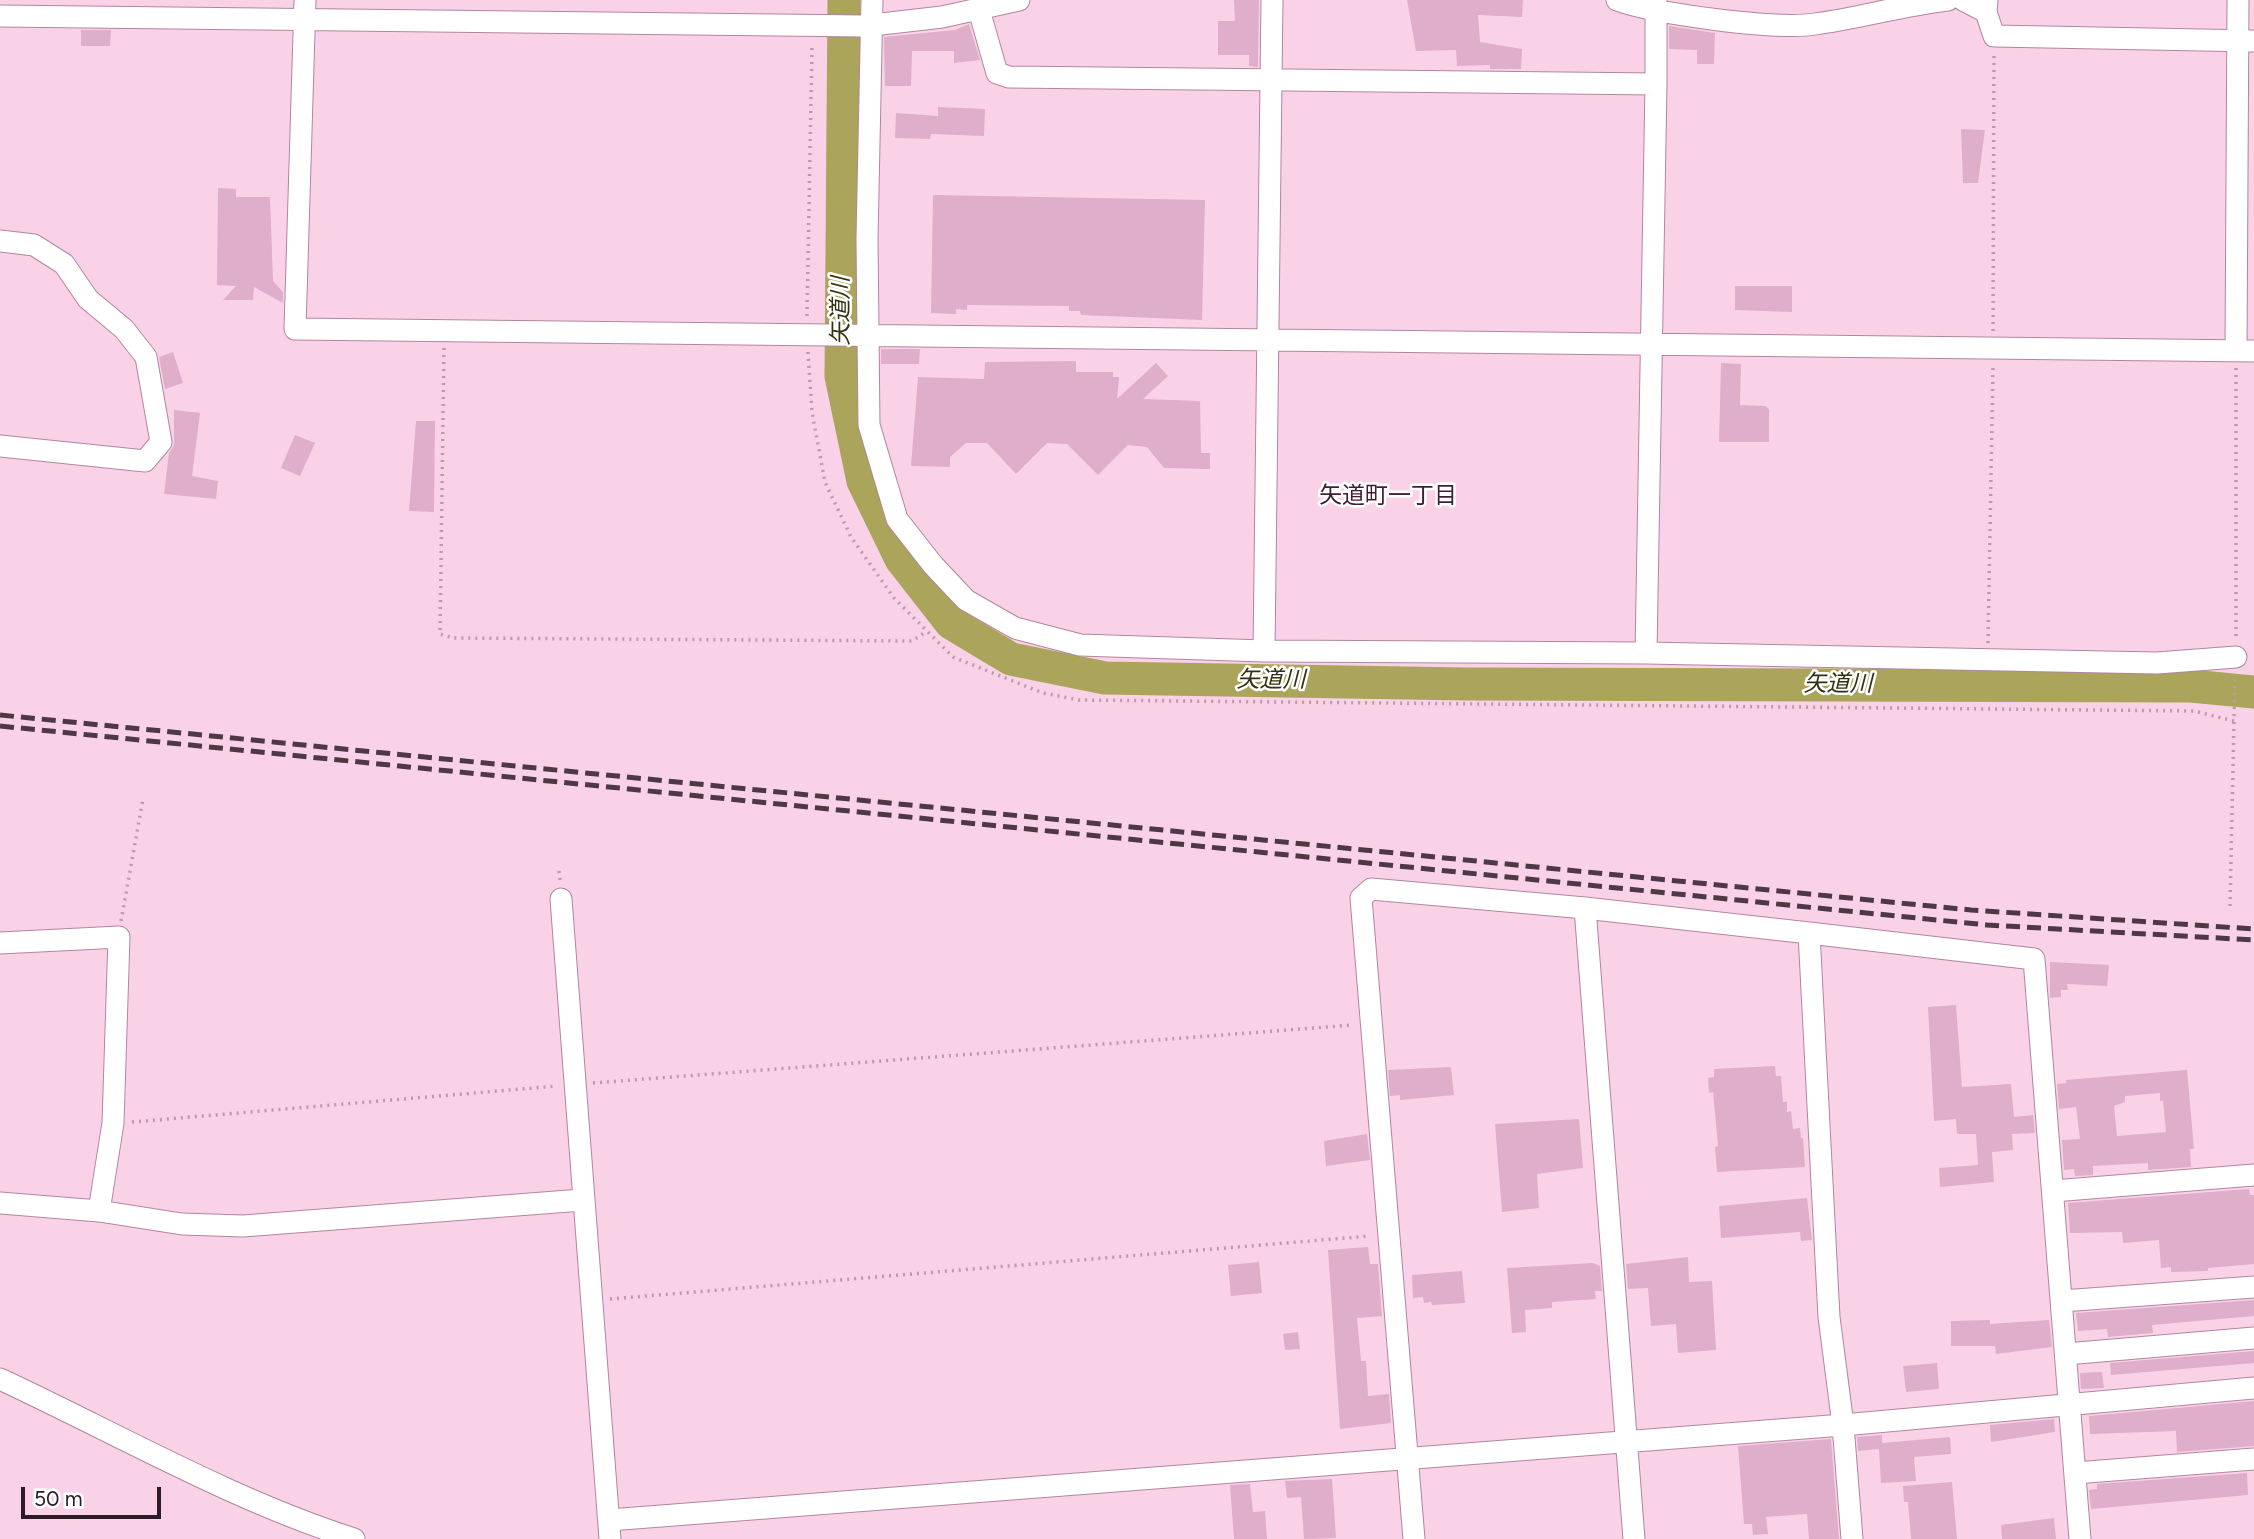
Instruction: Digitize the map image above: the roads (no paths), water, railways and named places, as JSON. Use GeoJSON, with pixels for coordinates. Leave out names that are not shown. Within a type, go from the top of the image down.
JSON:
{"type":"FeatureCollection","features":[{"type":"Feature","properties":{"kind":"street"},"geometry":{"type":"LineString","coordinates":[[872,0],[868,26],[862,336],[869,425],[897,519],[933,565],[966,600],[1015,628],[1080,645],[1264,651],[1646,653],[2157,663],[2236,657]]}},
{"type":"Feature","properties":{"kind":"street"},"geometry":{"type":"LineString","coordinates":[[0,16],[305,9],[868,26],[979,10],[1019,0]]}},
{"type":"Feature","properties":{"kind":"street"},"geometry":{"type":"LineString","coordinates":[[1264,651],[1272,0]]}},
{"type":"Feature","properties":{"kind":"street"},"geometry":{"type":"LineString","coordinates":[[1617,0],[1768,24],[1812,25],[1948,0]]}},
{"type":"Feature","properties":{"kind":"street"},"geometry":{"type":"LineString","coordinates":[[1963,0],[1986,6],[1994,36],[2246,41]]}},
{"type":"Feature","properties":{"kind":"street"},"geometry":{"type":"LineString","coordinates":[[305,9],[295,329],[2245,351],[2246,41],[2238,0]]}},
{"type":"Feature","properties":{"kind":"street"},"geometry":{"type":"LineString","coordinates":[[1646,653],[1656,5]]}},
{"type":"Feature","properties":{"kind":"street"},"geometry":{"type":"LineString","coordinates":[[979,10],[998,73],[1009,77],[1656,83]]}},
{"type":"Feature","properties":{"kind":"street"},"geometry":{"type":"LineString","coordinates":[[0,241],[34,245],[64,264],[88,299],[124,329],[146,358],[160,442],[145,461],[0,446]]}},
{"type":"Feature","properties":{"kind":"street"},"geometry":{"type":"LineString","coordinates":[[1414,1539],[1361,898],[1371,888],[1586,908],[2034,959],[2080,1539]]}},
{"type":"Feature","properties":{"kind":"street"},"geometry":{"type":"LineString","coordinates":[[561,899],[582,1200],[610,1529],[1408,1458],[1843,1425],[2254,1388]]}},
{"type":"Feature","properties":{"kind":"street"},"geometry":{"type":"LineString","coordinates":[[1586,908],[1634,1539]]}},
{"type":"Feature","properties":{"kind":"street"},"geometry":{"type":"LineString","coordinates":[[1809,933],[1829,1317],[1843,1425],[1852,1539]]}},
{"type":"Feature","properties":{"kind":"street"},"geometry":{"type":"LineString","coordinates":[[0,943],[119,937],[113,1123],[99,1212]]}},
{"type":"Feature","properties":{"kind":"street"},"geometry":{"type":"LineString","coordinates":[[2053,1191],[2254,1175]]}},
{"type":"Feature","properties":{"kind":"street"},"geometry":{"type":"LineString","coordinates":[[0,1203],[99,1212],[182,1224],[243,1226],[582,1200]]}},
{"type":"Feature","properties":{"kind":"street"},"geometry":{"type":"LineString","coordinates":[[2062,1301],[2254,1287]]}},
{"type":"Feature","properties":{"kind":"street"},"geometry":{"type":"LineString","coordinates":[[2066,1354],[2254,1338]]}},
{"type":"Feature","properties":{"kind":"street"},"geometry":{"type":"LineString","coordinates":[[0,1379],[296,1530],[354,1539]]}},
{"type":"Feature","properties":{"kind":"street"},"geometry":{"type":"LineString","coordinates":[[2075,1474],[2254,1459]]}},
{"type":"Feature","properties":{"kind":"waterway","name":"矢道川"},"geometry":{"type":"LineString","coordinates":[[844,0],[841,376],[863,481],[901,559],[951,623],[1011,659],[1105,678],[1466,684],[2191,686],[2254,692]]}},
{"type":"Feature","properties":{"kind":"railway"},"geometry":{"type":"LineString","coordinates":[[0,715],[1971,910],[2254,929]]}},
{"type":"Feature","properties":{"kind":"railway"},"geometry":{"type":"LineString","coordinates":[[0,726],[1987,925],[2254,940]]}},
{"type":"Feature","properties":{"kind":"district","name":"矢道町一丁目"},"geometry":{"type":"Point","coordinates":[1388,496]}}]}
